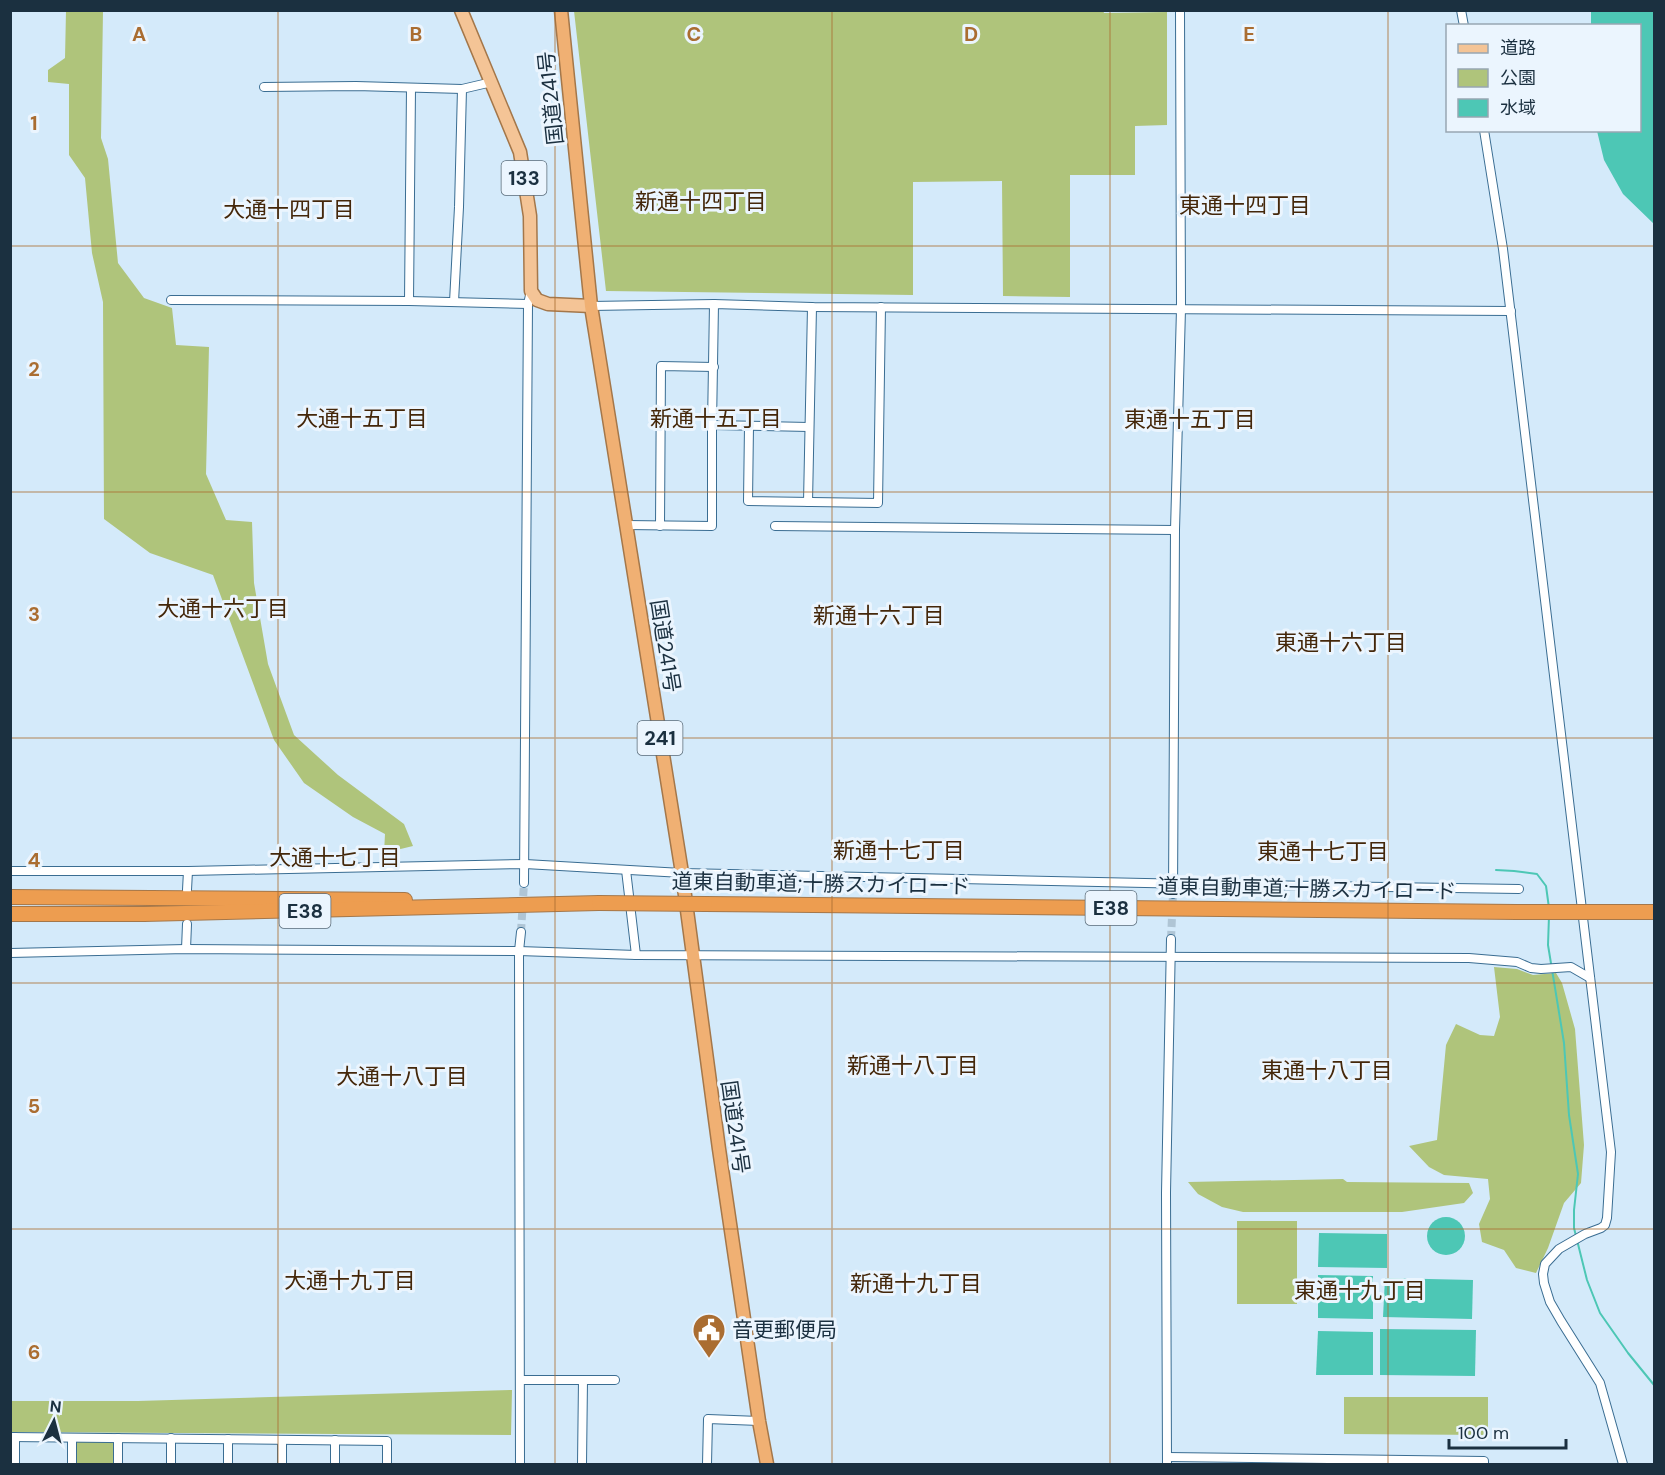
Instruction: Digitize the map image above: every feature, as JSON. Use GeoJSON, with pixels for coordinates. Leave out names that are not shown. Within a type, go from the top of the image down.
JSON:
{"type":"FeatureCollection","features":[{"type":"Feature","properties":{"kind":"highway","name":"国道241号"},"geometry":{"type":"LineString","coordinates":[[561,10],[591,306],[682,873],[718,1149],[767,1464]]}},
{"type":"Feature","properties":{"kind":"highway","name":"道東自動車道;十勝スカイロード"},"geometry":{"type":"LineString","coordinates":[[10,897],[1654,912]]}},
{"type":"Feature","properties":{"kind":"highway","name":"道東自動車道;十勝スカイロード"},"geometry":{"type":"LineString","coordinates":[[10,914],[144,914],[599,903]]}},
{"type":"Feature","properties":{"kind":"main road","name":"133"},"geometry":{"type":"LineString","coordinates":[[461,10],[520,152],[530,216],[531,291]]}},
{"type":"Feature","properties":{"kind":"main road"},"geometry":{"type":"LineString","coordinates":[[531,291],[537,300],[548,304],[591,306]]}},
{"type":"Feature","properties":{"kind":"street"},"geometry":{"type":"LineString","coordinates":[[1173,894],[1175,530],[1181,309],[1180,10]]}},
{"type":"Feature","properties":{"kind":"street"},"geometry":{"type":"LineString","coordinates":[[264,87],[356,86],[462,89],[492,82]]}},
{"type":"Feature","properties":{"kind":"street"},"geometry":{"type":"LineString","coordinates":[[409,301],[411,88]]}},
{"type":"Feature","properties":{"kind":"street"},"geometry":{"type":"LineString","coordinates":[[454,302],[462,89]]}},
{"type":"Feature","properties":{"kind":"street"},"geometry":{"type":"LineString","coordinates":[[1484,132],[1511,311],[1611,1152],[1605,1225],[1559,1249],[1545,1264],[1543,1274],[1550,1302],[1600,1383],[1623,1464]]}},
{"type":"Feature","properties":{"kind":"street"},"geometry":{"type":"LineString","coordinates":[[524,883],[528,304],[531,291]]}},
{"type":"Feature","properties":{"kind":"street"},"geometry":{"type":"LineString","coordinates":[[171,300],[528,304]]}},
{"type":"Feature","properties":{"kind":"street"},"geometry":{"type":"LineString","coordinates":[[626,525],[712,526],[714,304]]}},
{"type":"Feature","properties":{"kind":"street"},"geometry":{"type":"LineString","coordinates":[[591,306],[714,304],[812,307],[1511,311]]}},
{"type":"Feature","properties":{"kind":"street"},"geometry":{"type":"LineString","coordinates":[[808,502],[812,307]]}},
{"type":"Feature","properties":{"kind":"street"},"geometry":{"type":"LineString","coordinates":[[749,426],[748,501],[878,502],[881,307]]}},
{"type":"Feature","properties":{"kind":"street"},"geometry":{"type":"LineString","coordinates":[[660,526],[661,366],[714,367]]}},
{"type":"Feature","properties":{"kind":"street"},"geometry":{"type":"LineString","coordinates":[[712,425],[809,427]]}},
{"type":"Feature","properties":{"kind":"street"},"geometry":{"type":"LineString","coordinates":[[775,526],[1175,530]]}},
{"type":"Feature","properties":{"kind":"street"},"geometry":{"type":"LineString","coordinates":[[10,871],[188,871],[525,864],[682,873],[1519,889]]}},
{"type":"Feature","properties":{"kind":"street"},"geometry":{"type":"LineString","coordinates":[[626,870],[636,955]]}},
{"type":"Feature","properties":{"kind":"street"},"geometry":{"type":"LineString","coordinates":[[187,890],[188,871]]}},
{"type":"Feature","properties":{"kind":"street"},"geometry":{"type":"LineString","coordinates":[[186,949],[187,924]]}},
{"type":"Feature","properties":{"kind":"street"},"geometry":{"type":"LineString","coordinates":[[520,1464],[519,951],[521,932]]}},
{"type":"Feature","properties":{"kind":"street"},"geometry":{"type":"LineString","coordinates":[[1171,939],[1166,1193],[1167,1461],[1484,1461],[1484,1464]]}},
{"type":"Feature","properties":{"kind":"street"},"geometry":{"type":"LineString","coordinates":[[10,953],[186,949],[519,951],[636,955],[1469,958],[1517,962],[1531,968],[1541,969],[1571,967],[1590,978]]}},
{"type":"Feature","properties":{"kind":"street"},"geometry":{"type":"LineString","coordinates":[[520,1380],[615,1380]]}},
{"type":"Feature","properties":{"kind":"street"},"geometry":{"type":"LineString","coordinates":[[582,1464],[583,1380]]}},
{"type":"Feature","properties":{"kind":"street"},"geometry":{"type":"LineString","coordinates":[[706,1464],[708,1419],[759,1421]]}},
{"type":"Feature","properties":{"kind":"street"},"geometry":{"type":"LineString","coordinates":[[15,1464],[13,1437],[387,1441],[387,1464]]}},
{"type":"Feature","properties":{"kind":"street"},"geometry":{"type":"LineString","coordinates":[[72,1437],[72,1464]]}},
{"type":"Feature","properties":{"kind":"street"},"geometry":{"type":"LineString","coordinates":[[117,1438],[118,1464]]}},
{"type":"Feature","properties":{"kind":"street"},"geometry":{"type":"LineString","coordinates":[[171,1438],[171,1464]]}},
{"type":"Feature","properties":{"kind":"street"},"geometry":{"type":"LineString","coordinates":[[228,1439],[228,1464]]}},
{"type":"Feature","properties":{"kind":"street"},"geometry":{"type":"LineString","coordinates":[[282,1440],[282,1464]]}},
{"type":"Feature","properties":{"kind":"street"},"geometry":{"type":"LineString","coordinates":[[335,1440],[335,1464]]}},
{"type":"Feature","properties":{"kind":"green space"},"geometry":{"type":"Polygon","coordinates":[[[1103,10],[1104,13],[1167,12],[1167,125],[1135,126],[1135,175],[1070,175],[1070,297],[1003,296],[1002,181],[913,182],[913,295],[606,291],[574,11],[1103,10]]]}},
{"type":"Feature","properties":{"kind":"green space"},"geometry":{"type":"Polygon","coordinates":[[[66,11],[103,11],[101,138],[108,159],[118,263],[144,298],[172,308],[176,345],[209,347],[206,474],[226,520],[252,522],[254,583],[268,664],[294,735],[338,775],[404,824],[413,846],[384,853],[385,834],[353,817],[304,783],[274,740],[213,575],[150,553],[104,519],[103,302],[92,253],[85,178],[69,155],[69,84],[48,82],[48,70],[65,58],[66,11]]]}},
{"type":"Feature","properties":{"kind":"green space"},"geometry":{"type":"Polygon","coordinates":[[[1494,967],[1517,969],[1533,975],[1556,973],[1562,983],[1575,1029],[1584,1145],[1581,1183],[1564,1203],[1548,1248],[1536,1273],[1516,1268],[1504,1250],[1482,1242],[1479,1224],[1490,1199],[1488,1179],[1444,1175],[1429,1167],[1409,1146],[1437,1140],[1446,1045],[1456,1024],[1480,1035],[1494,1036],[1500,1017],[1494,967]]]}},
{"type":"Feature","properties":{"kind":"green space"},"geometry":{"type":"Polygon","coordinates":[[[1343,1179],[1347,1182],[1469,1183],[1473,1193],[1464,1203],[1402,1212],[1243,1212],[1222,1207],[1198,1194],[1188,1182],[1343,1179]]]}},
{"type":"Feature","properties":{"kind":"green space"},"geometry":{"type":"Polygon","coordinates":[[[1237,1221],[1297,1221],[1297,1304],[1237,1304],[1237,1221]]]}},
{"type":"Feature","properties":{"kind":"green space"},"geometry":{"type":"Polygon","coordinates":[[[512,1390],[511,1435],[11,1432],[11,1401],[138,1401],[512,1390]]]}},
{"type":"Feature","properties":{"kind":"green space"},"geometry":{"type":"Polygon","coordinates":[[[1344,1397],[1488,1397],[1488,1435],[1344,1434],[1344,1397]]]}},
{"type":"Feature","properties":{"kind":"green space"},"geometry":{"type":"Polygon","coordinates":[[[76,1441],[116,1442],[115,1464],[75,1464],[76,1441]]]}},
{"type":"Feature","properties":{"kind":"water"},"geometry":{"type":"Polygon","coordinates":[[[1591,11],[1654,11],[1654,224],[1623,194],[1604,160],[1597,132],[1641,132],[1641,24],[1591,24],[1591,11]]]}},
{"type":"Feature","properties":{"kind":"water"},"geometry":{"type":"Polygon","coordinates":[[[1446,1217],[1459,1223],[1465,1236],[1459,1249],[1446,1255],[1433,1249],[1427,1236],[1433,1223],[1446,1217]]]}},
{"type":"Feature","properties":{"kind":"water"},"geometry":{"type":"Polygon","coordinates":[[[1319,1233],[1387,1234],[1387,1268],[1318,1267],[1319,1233]]]}},
{"type":"Feature","properties":{"kind":"water"},"geometry":{"type":"Polygon","coordinates":[[[1318,1275],[1373,1276],[1373,1319],[1318,1318],[1318,1275]]]}},
{"type":"Feature","properties":{"kind":"water"},"geometry":{"type":"Polygon","coordinates":[[[1385,1278],[1473,1280],[1472,1319],[1383,1317],[1385,1278]]]}},
{"type":"Feature","properties":{"kind":"water"},"geometry":{"type":"Polygon","coordinates":[[[1380,1329],[1476,1330],[1475,1376],[1380,1375],[1380,1329]]]}},
{"type":"Feature","properties":{"kind":"water"},"geometry":{"type":"Polygon","coordinates":[[[1318,1331],[1373,1332],[1373,1375],[1316,1375],[1318,1331]]]}},
{"type":"Feature","properties":{"kind":"waterway"},"geometry":{"type":"LineString","coordinates":[[1496,870],[1537,874],[1546,886],[1549,908]]}},
{"type":"Feature","properties":{"kind":"waterway"},"geometry":{"type":"LineString","coordinates":[[1549,916],[1548,945],[1564,1043],[1569,1115],[1578,1174],[1574,1228],[1587,1280],[1600,1313],[1654,1385]]}},
{"type":"Feature","properties":{"kind":"tunnel"},"geometry":{"type":"LineString","coordinates":[[521,932],[524,883]]}},
{"type":"Feature","properties":{"kind":"tunnel"},"geometry":{"type":"LineString","coordinates":[[1171,939],[1173,894]]}},
{"type":"Feature","properties":{"kind":"place","name":"音更郵便局"},"geometry":{"type":"Point","coordinates":[709,1359]}},
{"type":"Feature","properties":{"kind":"district","name":"新通十四丁目"},"geometry":{"type":"Point","coordinates":[701,201]}},
{"type":"Feature","properties":{"kind":"district","name":"東通十四丁目"},"geometry":{"type":"Point","coordinates":[1245,205]}},
{"type":"Feature","properties":{"kind":"district","name":"大通十四丁目"},"geometry":{"type":"Point","coordinates":[289,209]}},
{"type":"Feature","properties":{"kind":"district","name":"大通十五丁目"},"geometry":{"type":"Point","coordinates":[362,418]}},
{"type":"Feature","properties":{"kind":"district","name":"新通十五丁目"},"geometry":{"type":"Point","coordinates":[716,418]}},
{"type":"Feature","properties":{"kind":"district","name":"東通十五丁目"},"geometry":{"type":"Point","coordinates":[1190,419]}},
{"type":"Feature","properties":{"kind":"district","name":"大通十六丁目"},"geometry":{"type":"Point","coordinates":[223,608]}},
{"type":"Feature","properties":{"kind":"district","name":"新通十六丁目"},"geometry":{"type":"Point","coordinates":[879,615]}},
{"type":"Feature","properties":{"kind":"district","name":"東通十六丁目"},"geometry":{"type":"Point","coordinates":[1341,642]}},
{"type":"Feature","properties":{"kind":"district","name":"新通十七丁目"},"geometry":{"type":"Point","coordinates":[899,850]}},
{"type":"Feature","properties":{"kind":"district","name":"東通十七丁目"},"geometry":{"type":"Point","coordinates":[1323,851]}},
{"type":"Feature","properties":{"kind":"district","name":"大通十七丁目"},"geometry":{"type":"Point","coordinates":[335,857]}},
{"type":"Feature","properties":{"kind":"district","name":"新通十八丁目"},"geometry":{"type":"Point","coordinates":[913,1065]}},
{"type":"Feature","properties":{"kind":"district","name":"東通十八丁目"},"geometry":{"type":"Point","coordinates":[1327,1070]}},
{"type":"Feature","properties":{"kind":"district","name":"大通十八丁目"},"geometry":{"type":"Point","coordinates":[402,1076]}},
{"type":"Feature","properties":{"kind":"district","name":"大通十九丁目"},"geometry":{"type":"Point","coordinates":[350,1280]}},
{"type":"Feature","properties":{"kind":"district","name":"新通十九丁目"},"geometry":{"type":"Point","coordinates":[916,1283]}},
{"type":"Feature","properties":{"kind":"district","name":"東通十九丁目"},"geometry":{"type":"Point","coordinates":[1360,1290]}}]}
